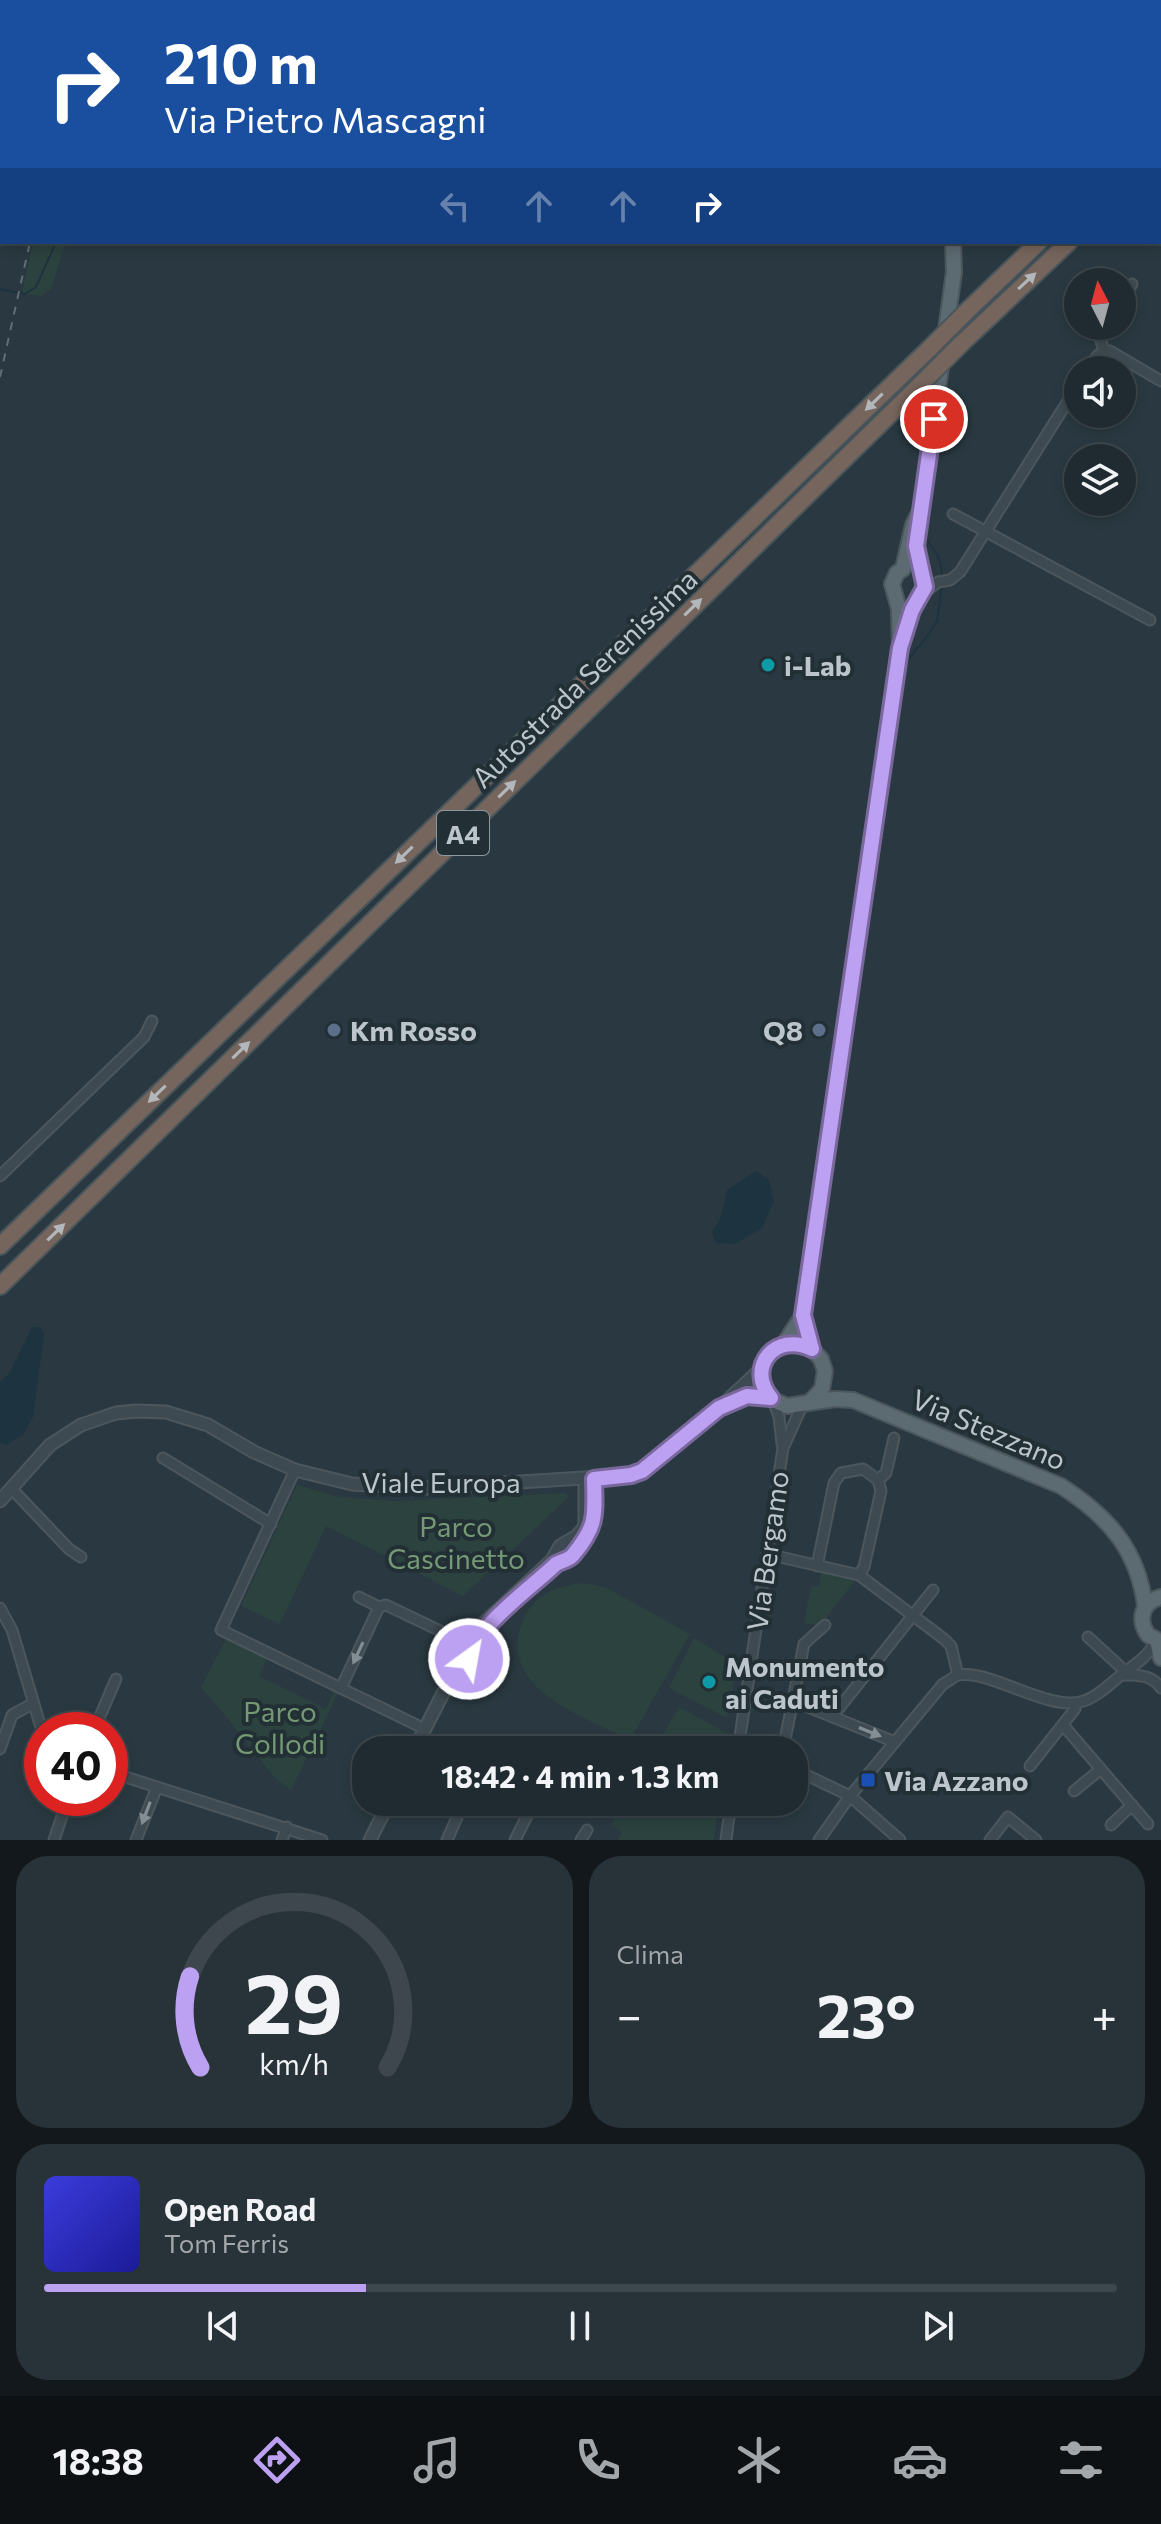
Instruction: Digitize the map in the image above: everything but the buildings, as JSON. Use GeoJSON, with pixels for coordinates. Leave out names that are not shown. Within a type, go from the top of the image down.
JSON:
{"type":"FeatureCollection","features":[{"type":"Feature","properties":{"kind":"highway","name":"Autostrada Serenissima"},"geometry":{"type":"LineString","coordinates":[[0,1246],[1037,244]]}},
{"type":"Feature","properties":{"kind":"highway","name":"Autostrada Serenissima"},"geometry":{"type":"LineString","coordinates":[[0,1286],[961,344],[1067,244]]}},
{"type":"Feature","properties":{"kind":"main road","name":"Via Stezzano"},"geometry":{"type":"LineString","coordinates":[[951,244],[954,272],[916,546],[925,583],[912,610],[900,648],[803,1315],[812,1349],[841,1390],[853,1400],[1061,1486],[1101,1514],[1115,1532],[1142,1581]]}},
{"type":"Feature","properties":{"kind":"main road","name":"Via Stezzano"},"geometry":{"type":"LineString","coordinates":[[900,648],[899,609],[893,578],[903,569],[913,525],[919,513]]}},
{"type":"Feature","properties":{"kind":"main road"},"geometry":{"type":"LineString","coordinates":[[903,569],[912,568],[921,574]]}},
{"type":"Feature","properties":{"kind":"main road"},"geometry":{"type":"LineString","coordinates":[[893,589],[907,600],[921,594]]}},
{"type":"Feature","properties":{"kind":"main road","name":"Via Stezzano"},"geometry":{"type":"LineString","coordinates":[[762,1368],[772,1351],[784,1344],[803,1315]]}},
{"type":"Feature","properties":{"kind":"main road"},"geometry":{"type":"LineString","coordinates":[[784,1344],[803,1344],[812,1349]]}},
{"type":"Feature","properties":{"kind":"main road"},"geometry":{"type":"LineString","coordinates":[[762,1368],[762,1383],[772,1399],[787,1406],[806,1404],[819,1394],[824,1383],[824,1365]]}},
{"type":"Feature","properties":{"kind":"main road","name":"Via Stezzano"},"geometry":{"type":"LineString","coordinates":[[806,1404],[835,1399],[853,1400]]}},
{"type":"Feature","properties":{"kind":"main road"},"geometry":{"type":"LineString","coordinates":[[1142,1581],[1161,1595],[1145,1606]]}},
{"type":"Feature","properties":{"kind":"main road"},"geometry":{"type":"LineString","coordinates":[[1142,1581],[1145,1606],[1141,1619],[1154,1639],[1161,1658]]}},
{"type":"Feature","properties":{"kind":"street"},"geometry":{"type":"LineString","coordinates":[[1101,340],[1104,351]]}},
{"type":"Feature","properties":{"kind":"street"},"geometry":{"type":"LineString","coordinates":[[1097,356],[1104,351],[1116,352],[1161,381]]}},
{"type":"Feature","properties":{"kind":"street"},"geometry":{"type":"LineString","coordinates":[[921,594],[960,572],[1064,407]]}},
{"type":"Feature","properties":{"kind":"street"},"geometry":{"type":"LineString","coordinates":[[953,514],[1150,620]]}},
{"type":"Feature","properties":{"kind":"street"},"geometry":{"type":"LineString","coordinates":[[921,574],[938,582]]}},
{"type":"Feature","properties":{"kind":"street"},"geometry":{"type":"LineString","coordinates":[[0,1176],[144,1037],[152,1021]]}},
{"type":"Feature","properties":{"kind":"street","name":"Viale Europa"},"geometry":{"type":"LineString","coordinates":[[0,1501],[50,1445],[81,1425],[116,1413],[136,1411],[166,1412],[208,1425],[254,1452],[295,1470],[352,1484],[426,1488],[631,1475],[642,1471],[762,1368]]}},
{"type":"Feature","properties":{"kind":"street"},"geometry":{"type":"LineString","coordinates":[[719,1408],[747,1396],[772,1399]]}},
{"type":"Feature","properties":{"kind":"street","name":"Via Bergamo"},"geometry":{"type":"LineString","coordinates":[[743,1736],[783,1448],[779,1417],[772,1399]]}},
{"type":"Feature","properties":{"kind":"street","name":"Via Bergamo"},"geometry":{"type":"LineString","coordinates":[[783,1448],[806,1404]]}},
{"type":"Feature","properties":{"kind":"street"},"geometry":{"type":"LineString","coordinates":[[878,1480],[886,1473],[894,1438]]}},
{"type":"Feature","properties":{"kind":"street"},"geometry":{"type":"LineString","coordinates":[[163,1458],[271,1524]]}},
{"type":"Feature","properties":{"kind":"street"},"geometry":{"type":"LineString","coordinates":[[817,1566],[834,1483],[841,1473],[863,1469],[878,1480],[881,1491],[864,1567],[859,1575]]}},
{"type":"Feature","properties":{"kind":"street"},"geometry":{"type":"LineString","coordinates":[[295,1470],[221,1630],[425,1729]]}},
{"type":"Feature","properties":{"kind":"street"},"geometry":{"type":"LineString","coordinates":[[462,1646],[593,1525],[589,1479]]}},
{"type":"Feature","properties":{"kind":"street"},"geometry":{"type":"LineString","coordinates":[[11,1488],[69,1549],[81,1557]]}},
{"type":"Feature","properties":{"kind":"street"},"geometry":{"type":"LineString","coordinates":[[767,1554],[859,1575],[951,1646],[958,1675]]}},
{"type":"Feature","properties":{"kind":"street"},"geometry":{"type":"LineString","coordinates":[[832,1717],[933,1590]]}},
{"type":"Feature","properties":{"kind":"street"},"geometry":{"type":"LineString","coordinates":[[359,1597],[379,1607],[386,1605],[419,1621],[462,1646],[469,1659],[460,1661],[421,1736]]}},
{"type":"Feature","properties":{"kind":"street"},"geometry":{"type":"LineString","coordinates":[[341,1688],[379,1607]]}},
{"type":"Feature","properties":{"kind":"street"},"geometry":{"type":"LineString","coordinates":[[0,1608],[12,1630],[35,1712]]}},
{"type":"Feature","properties":{"kind":"street"},"geometry":{"type":"LineString","coordinates":[[786,1736],[804,1644],[825,1625]]}},
{"type":"Feature","properties":{"kind":"street"},"geometry":{"type":"LineString","coordinates":[[1088,1637],[1123,1674],[1143,1676],[1161,1688]]}},
{"type":"Feature","properties":{"kind":"street"},"geometry":{"type":"LineString","coordinates":[[819,1840],[850,1796],[943,1684],[958,1675],[973,1676],[1040,1697],[1075,1703],[1092,1697],[1123,1674],[1146,1653],[1154,1639]]}},
{"type":"Feature","properties":{"kind":"street"},"geometry":{"type":"LineString","coordinates":[[102,1712],[116,1679]]}},
{"type":"Feature","properties":{"kind":"street"},"geometry":{"type":"LineString","coordinates":[[793,1701],[895,1742]]}},
{"type":"Feature","properties":{"kind":"street"},"geometry":{"type":"LineString","coordinates":[[1030,1766],[1075,1709],[1075,1703]]}},
{"type":"Feature","properties":{"kind":"street"},"geometry":{"type":"LineString","coordinates":[[0,1749],[12,1715],[32,1704]]}},
{"type":"Feature","properties":{"kind":"street"},"geometry":{"type":"LineString","coordinates":[[1063,1725],[1148,1824]]}},
{"type":"Feature","properties":{"kind":"street"},"geometry":{"type":"LineString","coordinates":[[1074,1791],[1101,1769]]}},
{"type":"Feature","properties":{"kind":"street"},"geometry":{"type":"LineString","coordinates":[[808,1776],[850,1796],[900,1840]]}},
{"type":"Feature","properties":{"kind":"street"},"geometry":{"type":"LineString","coordinates":[[128,1778],[322,1840]]}},
{"type":"Feature","properties":{"kind":"street"},"geometry":{"type":"LineString","coordinates":[[136,1840],[157,1787]]}},
{"type":"Feature","properties":{"kind":"street"},"geometry":{"type":"LineString","coordinates":[[1111,1825],[1132,1805]]}},
{"type":"Feature","properties":{"kind":"street"},"geometry":{"type":"LineString","coordinates":[[54,1840],[62,1816]]}},
{"type":"Feature","properties":{"kind":"street"},"geometry":{"type":"LineString","coordinates":[[370,1840],[382,1816]]}},
{"type":"Feature","properties":{"kind":"street"},"geometry":{"type":"LineString","coordinates":[[447,1840],[458,1816]]}},
{"type":"Feature","properties":{"kind":"street"},"geometry":{"type":"LineString","coordinates":[[515,1840],[527,1816]]}},
{"type":"Feature","properties":{"kind":"street"},"geometry":{"type":"LineString","coordinates":[[726,1840],[729,1816]]}},
{"type":"Feature","properties":{"kind":"street"},"geometry":{"type":"LineString","coordinates":[[990,1840],[1008,1817],[1036,1840]]}},
{"type":"Feature","properties":{"kind":"street"},"geometry":{"type":"LineString","coordinates":[[282,1840],[287,1827]]}},
{"type":"Feature","properties":{"kind":"green space"},"geometry":{"type":"Polygon","coordinates":[[[33,244],[65,244],[51,289],[41,296],[22,293],[33,244]]]}},
{"type":"Feature","properties":{"kind":"green space","name":"Parco Cascinetto"},"geometry":{"type":"Polygon","coordinates":[[[297,1485],[339,1497],[395,1501],[565,1493],[569,1497],[463,1596],[326,1526],[280,1624],[241,1606],[297,1485]]]}},
{"type":"Feature","properties":{"kind":"green space"},"geometry":{"type":"Polygon","coordinates":[[[821,1572],[850,1577],[854,1582],[821,1624],[804,1624],[811,1586],[819,1587],[821,1572]]]}},
{"type":"Feature","properties":{"kind":"green space"},"geometry":{"type":"Polygon","coordinates":[[[584,1583],[607,1588],[690,1634],[632,1736],[622,1736],[547,1696],[531,1681],[521,1663],[518,1642],[529,1609],[541,1597],[565,1586],[584,1583]]]}},
{"type":"Feature","properties":{"kind":"green space"},"geometry":{"type":"Polygon","coordinates":[[[694,1638],[736,1664],[727,1718],[669,1688],[694,1638]]]}},
{"type":"Feature","properties":{"kind":"green space","name":"Parco Collodi"},"geometry":{"type":"Polygon","coordinates":[[[226,1639],[267,1658],[259,1676],[326,1709],[334,1691],[338,1693],[291,1790],[267,1768],[201,1687],[226,1639]]]}},
{"type":"Feature","properties":{"kind":"green space"},"geometry":{"type":"Polygon","coordinates":[[[679,1707],[729,1734],[729,1736],[662,1736],[679,1707]]]}},
{"type":"Feature","properties":{"kind":"green space"},"geometry":{"type":"Polygon","coordinates":[[[616,1816],[717,1816],[714,1840],[618,1840],[622,1832],[611,1825],[616,1816]]]}},
{"type":"Feature","properties":{"kind":"water"},"geometry":{"type":"Polygon","coordinates":[[[756,1171],[769,1180],[774,1201],[762,1228],[735,1244],[716,1243],[712,1232],[721,1217],[727,1190],[756,1171]]]}},
{"type":"Feature","properties":{"kind":"water"},"geometry":{"type":"Polygon","coordinates":[[[32,1327],[41,1327],[44,1335],[33,1417],[23,1435],[6,1445],[0,1443],[0,1382],[10,1372],[32,1327]]]}},
{"type":"Feature","properties":{"kind":"waterway"},"geometry":{"type":"LineString","coordinates":[[0,289],[25,294],[36,287],[55,244]]}},
{"type":"Feature","properties":{"kind":"waterway"},"geometry":{"type":"LineString","coordinates":[[925,537],[938,556],[942,578]]}},
{"type":"Feature","properties":{"kind":"waterway"},"geometry":{"type":"LineString","coordinates":[[896,726],[906,662],[937,621],[942,585]]}},
{"type":"Feature","properties":{"kind":"railway"},"geometry":{"type":"LineString","coordinates":[[0,377],[30,244]]}},
{"type":"Feature","properties":{"kind":"place","name":"i-Lab"},"geometry":{"type":"Point","coordinates":[768,665]}},
{"type":"Feature","properties":{"kind":"place","name":"Km Rosso"},"geometry":{"type":"Point","coordinates":[334,1030]}},
{"type":"Feature","properties":{"kind":"place","name":"Q8"},"geometry":{"type":"Point","coordinates":[819,1030]}},
{"type":"Feature","properties":{"kind":"place","name":"Monumento ai Caduti"},"geometry":{"type":"Point","coordinates":[709,1682]}},
{"type":"Feature","properties":{"kind":"place","name":"Via Azzano"},"geometry":{"type":"Point","coordinates":[868,1780]}},
{"type":"Feature","properties":{"kind":"route"},"geometry":{"type":"LineString","coordinates":[[469,1659],[471,1648],[484,1631],[556,1564],[569,1559],[588,1535],[594,1520],[594,1479],[642,1471],[719,1408],[732,1401],[747,1396],[771,1398],[761,1376],[767,1356],[784,1344],[803,1344],[812,1349],[803,1315],[900,648],[914,605],[925,587],[916,546],[934,419]]}}]}
